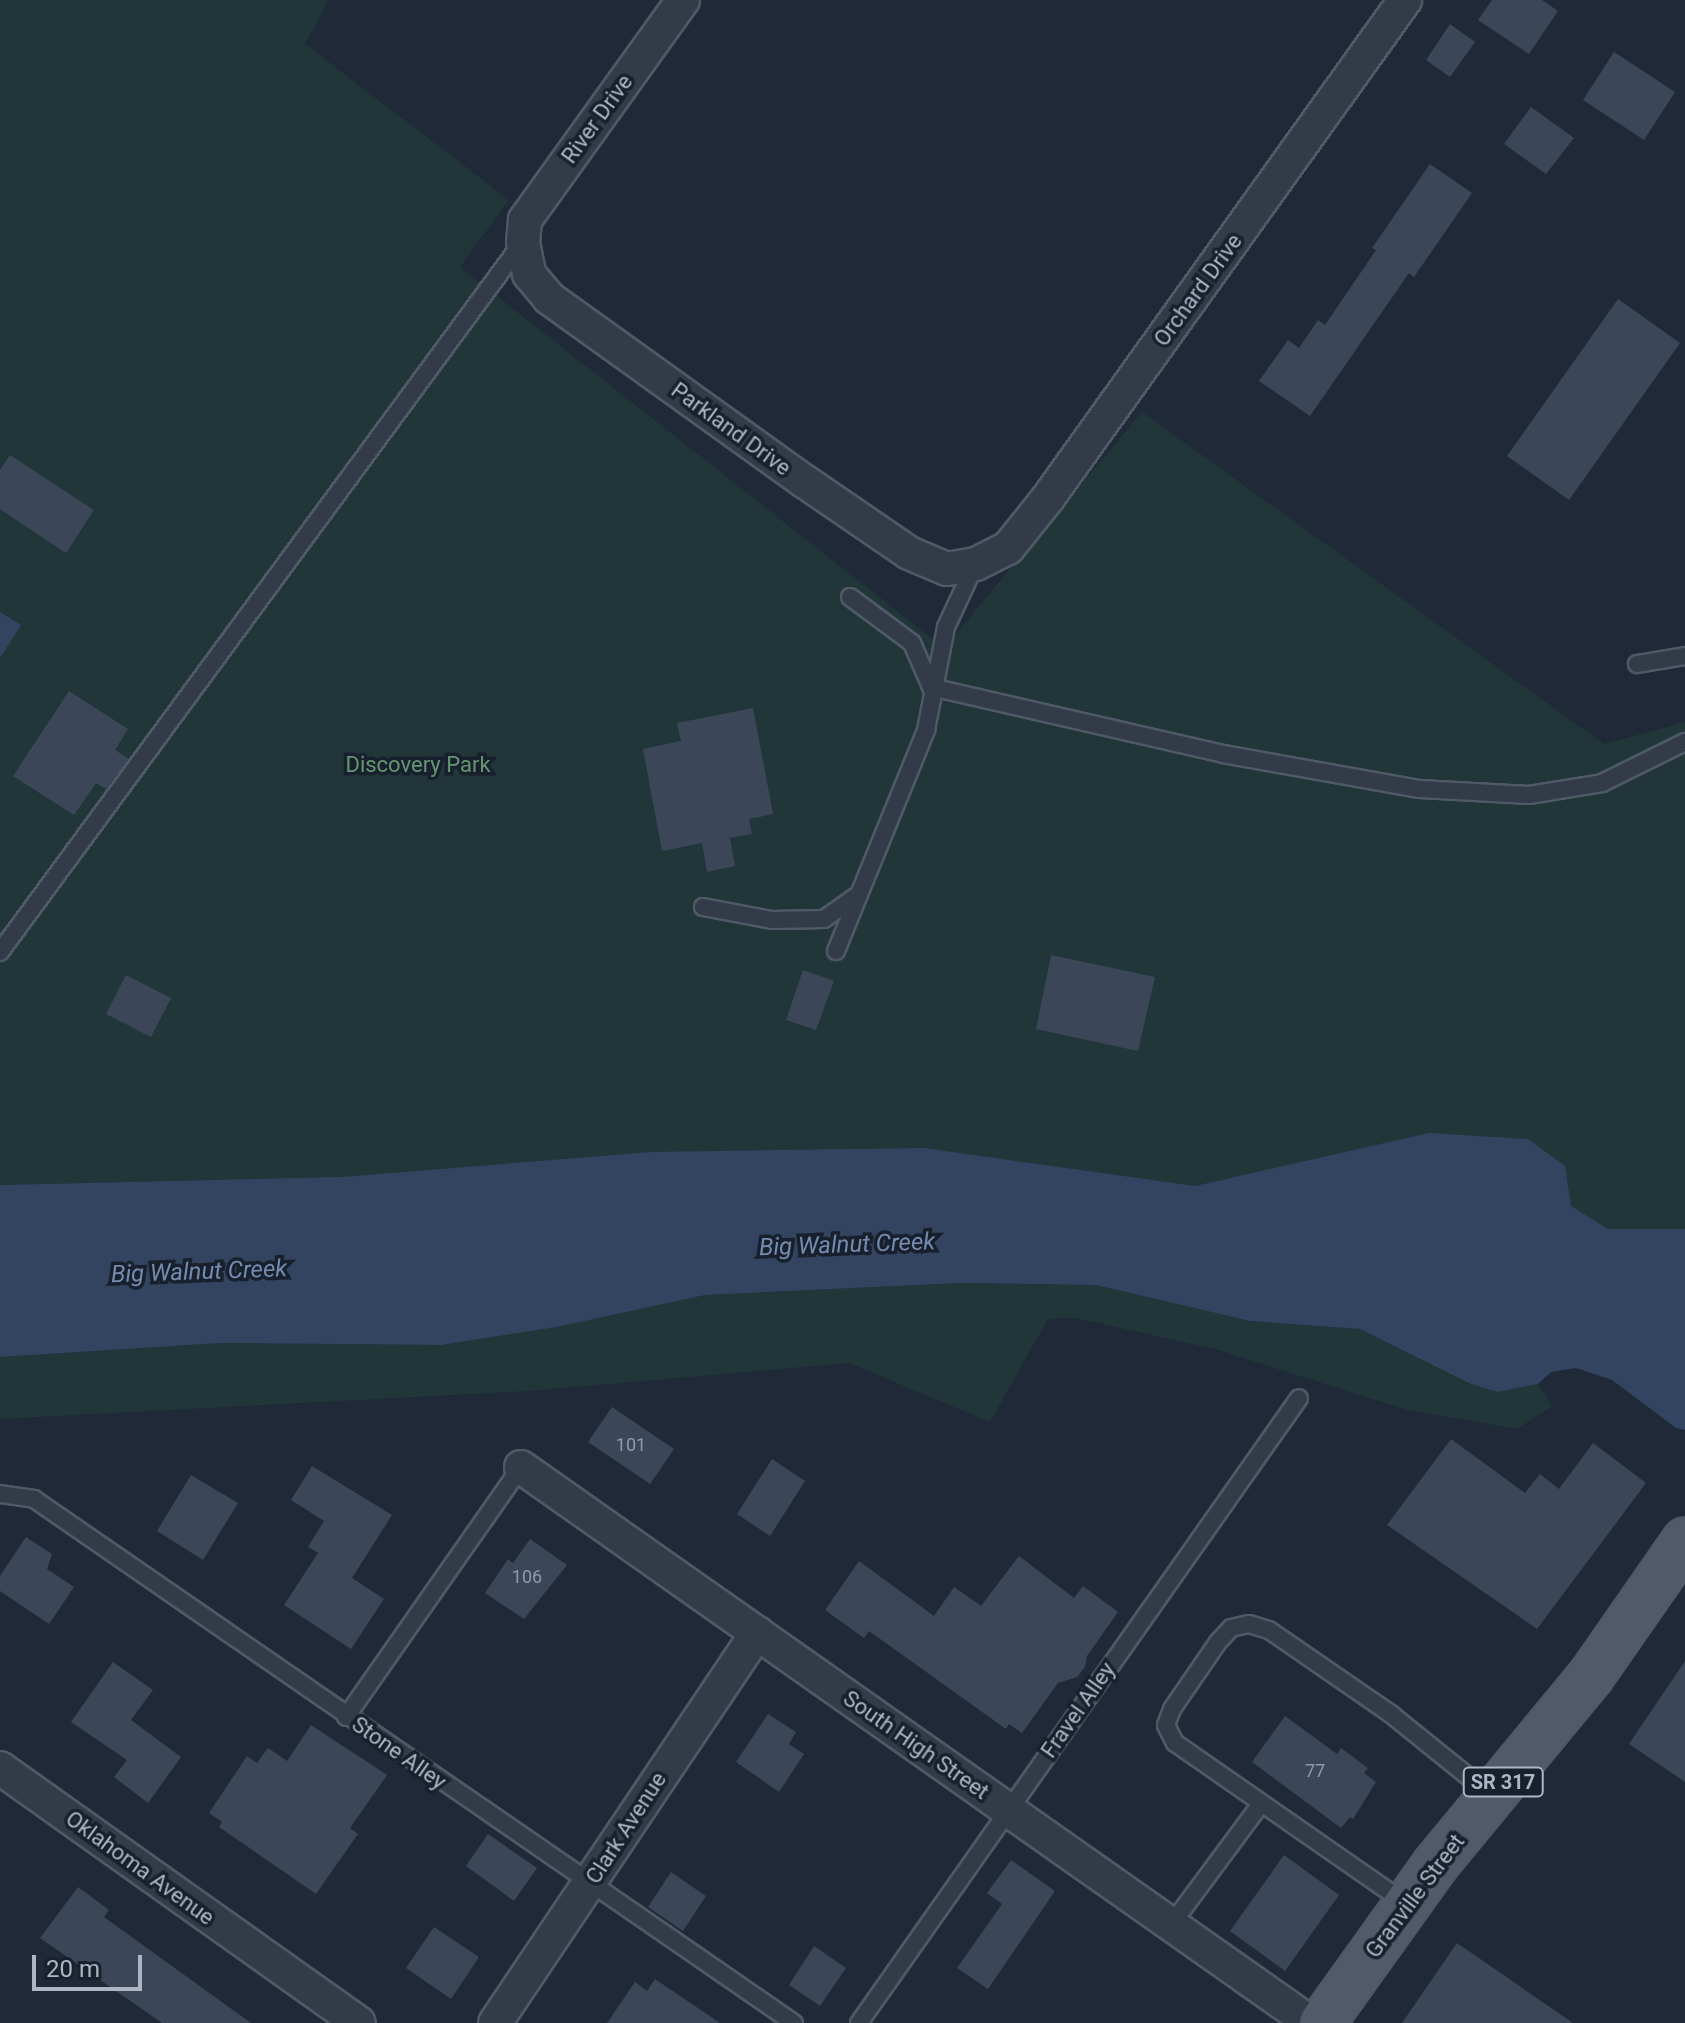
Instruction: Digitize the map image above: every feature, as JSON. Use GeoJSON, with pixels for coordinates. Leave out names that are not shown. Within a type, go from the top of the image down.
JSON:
{"type":"FeatureCollection","features":[{"type":"Feature","properties":{"kind":"main road","name":"Granville Street"},"geometry":{"type":"LineString","coordinates":[[1322,2023],[1407,1905],[1591,1676],[1685,1541]]}},
{"type":"Feature","properties":{"kind":"street","name":"River Drive"},"geometry":{"type":"LineString","coordinates":[[523,242],[525,220],[536,202],[683,0]]}},
{"type":"Feature","properties":{"kind":"street","name":"Orchard Drive"},"geometry":{"type":"LineString","coordinates":[[976,564],[1008,548],[1048,498],[1405,0]]}},
{"type":"Feature","properties":{"kind":"street","name":"Parkland Drive"},"geometry":{"type":"LineString","coordinates":[[523,242],[529,274],[549,298],[804,481],[909,553],[947,569],[976,564]]}},
{"type":"Feature","properties":{"kind":"street","name":"South High Street"},"geometry":{"type":"LineString","coordinates":[[521,1467],[1311,2023]]}},
{"type":"Feature","properties":{"kind":"street","name":"Clark Avenue"},"geometry":{"type":"LineString","coordinates":[[495,2023],[757,1633]]}},
{"type":"Feature","properties":{"kind":"street","name":"Oklahoma Avenue"},"geometry":{"type":"LineString","coordinates":[[0,1768],[359,2023]]}},
{"type":"Feature","properties":{"kind":"lane"},"geometry":{"type":"LineString","coordinates":[[0,952],[523,242]]}},
{"type":"Feature","properties":{"kind":"lane"},"geometry":{"type":"LineString","coordinates":[[836,951],[926,730],[931,687],[946,627],[976,564]]}},
{"type":"Feature","properties":{"kind":"lane"},"geometry":{"type":"LineString","coordinates":[[850,597],[912,643],[931,687]]}},
{"type":"Feature","properties":{"kind":"lane"},"geometry":{"type":"LineString","coordinates":[[1637,664],[1685,656]]}},
{"type":"Feature","properties":{"kind":"lane"},"geometry":{"type":"LineString","coordinates":[[931,687],[1223,754],[1420,789],[1529,795],[1602,783],[1685,742]]}},
{"type":"Feature","properties":{"kind":"lane"},"geometry":{"type":"LineString","coordinates":[[703,907],[772,920],[824,919],[859,894]]}},
{"type":"Feature","properties":{"kind":"lane","name":"Fravel Alley"},"geometry":{"type":"LineString","coordinates":[[859,2023],[1299,1398]]}},
{"type":"Feature","properties":{"kind":"lane"},"geometry":{"type":"LineString","coordinates":[[346,1717],[521,1467]]}},
{"type":"Feature","properties":{"kind":"lane","name":"Stone Alley"},"geometry":{"type":"LineString","coordinates":[[0,1494],[34,1499],[794,2023]]}},
{"type":"Feature","properties":{"kind":"lane"},"geometry":{"type":"LineString","coordinates":[[1407,1905],[1175,1743],[1166,1725],[1172,1709],[1218,1642],[1231,1628],[1249,1624],[1269,1630],[1392,1715],[1492,1796]]}},
{"type":"Feature","properties":{"kind":"lane"},"geometry":{"type":"LineString","coordinates":[[1171,1925],[1261,1804]]}},
{"type":"Feature","properties":{"kind":"green space","name":"Discovery Park"},"geometry":{"type":"Polygon","coordinates":[[[0,0],[329,0],[305,44],[509,200],[460,267],[944,648],[1142,412],[1604,744],[1685,722],[1685,1229],[1608,1229],[1577,1210],[1233,1177],[1195,1186],[223,1180],[0,1185],[0,0]]]}},
{"type":"Feature","properties":{"kind":"green space"},"geometry":{"type":"Polygon","coordinates":[[[961,1283],[1096,1285],[1250,1321],[1360,1329],[1471,1384],[1497,1392],[1538,1384],[1552,1406],[1517,1429],[1407,1410],[1215,1349],[1076,1318],[1048,1319],[990,1422],[849,1363],[529,1391],[0,1419],[0,1357],[221,1343],[441,1345],[557,1327],[705,1295],[961,1283]]]}},
{"type":"Feature","properties":{"kind":"water"},"geometry":{"type":"Polygon","coordinates":[[[0,612],[21,625],[0,658],[0,612]]]}},
{"type":"Feature","properties":{"kind":"water","name":"Big Walnut Creek"},"geometry":{"type":"Polygon","coordinates":[[[1429,1133],[1528,1139],[1565,1166],[1571,1206],[1608,1229],[1685,1229],[1685,1430],[1676,1428],[1612,1380],[1576,1368],[1551,1372],[1538,1384],[1497,1392],[1471,1384],[1360,1329],[1250,1321],[1096,1285],[961,1283],[705,1295],[557,1327],[441,1345],[221,1343],[0,1357],[0,1185],[342,1177],[651,1152],[924,1148],[1195,1186],[1429,1133]]]}},
{"type":"Feature","properties":{"kind":"building"},"geometry":{"type":"Polygon","coordinates":[[[1492,0],[1542,0],[1558,11],[1529,54],[1478,20],[1492,0]]]}},
{"type":"Feature","properties":{"kind":"building"},"geometry":{"type":"Polygon","coordinates":[[[1450,24],[1475,42],[1450,77],[1426,60],[1450,24]]]}},
{"type":"Feature","properties":{"kind":"building"},"geometry":{"type":"Polygon","coordinates":[[[1614,52],[1675,92],[1644,140],[1583,100],[1614,52]]]}},
{"type":"Feature","properties":{"kind":"building"},"geometry":{"type":"Polygon","coordinates":[[[1531,107],[1574,138],[1546,174],[1504,144],[1531,107]]]}},
{"type":"Feature","properties":{"kind":"building"},"geometry":{"type":"Polygon","coordinates":[[[1430,164],[1472,193],[1414,277],[1409,273],[1310,416],[1259,381],[1288,340],[1299,348],[1318,320],[1325,325],[1376,250],[1372,248],[1430,164]]]}},
{"type":"Feature","properties":{"kind":"building"},"geometry":{"type":"Polygon","coordinates":[[[1618,299],[1680,343],[1569,500],[1507,456],[1618,299]]]}},
{"type":"Feature","properties":{"kind":"building"},"geometry":{"type":"Polygon","coordinates":[[[10,455],[94,510],[66,553],[0,509],[0,470],[10,455]]]}},
{"type":"Feature","properties":{"kind":"building"},"geometry":{"type":"Polygon","coordinates":[[[69,691],[128,729],[115,750],[129,759],[106,789],[96,783],[74,815],[13,776],[69,691]]]}},
{"type":"Feature","properties":{"kind":"building"},"geometry":{"type":"Polygon","coordinates":[[[753,708],[773,814],[749,819],[752,834],[730,838],[735,866],[707,872],[702,843],[662,851],[643,749],[681,741],[677,723],[753,708]]]}},
{"type":"Feature","properties":{"kind":"building"},"geometry":{"type":"Polygon","coordinates":[[[1051,955],[1155,977],[1138,1051],[1036,1029],[1051,955]]]}},
{"type":"Feature","properties":{"kind":"building"},"geometry":{"type":"Polygon","coordinates":[[[803,970],[834,981],[816,1030],[786,1020],[803,970]]]}},
{"type":"Feature","properties":{"kind":"building"},"geometry":{"type":"Polygon","coordinates":[[[126,975],[171,998],[151,1037],[106,1014],[126,975]]]}},
{"type":"Feature","properties":{"kind":"building"},"geometry":{"type":"Polygon","coordinates":[[[612,1407],[674,1449],[650,1484],[588,1442],[612,1407]]]}},
{"type":"Feature","properties":{"kind":"building"},"geometry":{"type":"Polygon","coordinates":[[[1451,1439],[1525,1493],[1540,1474],[1559,1489],[1593,1443],[1646,1483],[1537,1629],[1387,1525],[1451,1439]]]}},
{"type":"Feature","properties":{"kind":"building"},"geometry":{"type":"Polygon","coordinates":[[[772,1459],[805,1481],[770,1536],[737,1514],[772,1459]]]}},
{"type":"Feature","properties":{"kind":"building"},"geometry":{"type":"Polygon","coordinates":[[[312,1466],[392,1515],[352,1578],[384,1599],[351,1649],[284,1605],[318,1553],[308,1547],[324,1521],[291,1500],[312,1466]]]}},
{"type":"Feature","properties":{"kind":"building"},"geometry":{"type":"Polygon","coordinates":[[[191,1475],[238,1503],[203,1560],[157,1531],[191,1475]]]}},
{"type":"Feature","properties":{"kind":"building"},"geometry":{"type":"Polygon","coordinates":[[[26,1537],[52,1554],[47,1569],[74,1587],[49,1624],[0,1591],[0,1576],[26,1537]]]}},
{"type":"Feature","properties":{"kind":"building"},"geometry":{"type":"Polygon","coordinates":[[[530,1539],[567,1565],[524,1619],[485,1593],[508,1559],[513,1563],[530,1539]]]}},
{"type":"Feature","properties":{"kind":"building"},"geometry":{"type":"Polygon","coordinates":[[[1019,1556],[1074,1598],[1083,1586],[1118,1612],[1087,1656],[1085,1667],[1077,1677],[1058,1683],[1022,1733],[1009,1724],[1006,1729],[869,1631],[864,1638],[825,1610],[859,1561],[934,1616],[954,1587],[981,1606],[1019,1556]]]}},
{"type":"Feature","properties":{"kind":"building"},"geometry":{"type":"Polygon","coordinates":[[[1685,1661],[1685,1782],[1629,1744],[1685,1661]]]}},
{"type":"Feature","properties":{"kind":"building"},"geometry":{"type":"Polygon","coordinates":[[[113,1662],[153,1690],[131,1720],[181,1757],[148,1803],[114,1777],[127,1760],[71,1722],[113,1662]]]}},
{"type":"Feature","properties":{"kind":"building"},"geometry":{"type":"Polygon","coordinates":[[[768,1714],[796,1732],[789,1744],[804,1754],[779,1792],[736,1762],[768,1714]]]}},
{"type":"Feature","properties":{"kind":"building"},"geometry":{"type":"Polygon","coordinates":[[[1285,1716],[1337,1754],[1341,1748],[1368,1768],[1364,1773],[1376,1782],[1353,1819],[1350,1817],[1341,1828],[1252,1762],[1285,1716]]]}},
{"type":"Feature","properties":{"kind":"building"},"geometry":{"type":"Polygon","coordinates":[[[311,1725],[387,1775],[350,1828],[358,1834],[316,1894],[219,1827],[222,1822],[209,1813],[247,1756],[257,1763],[268,1748],[287,1761],[311,1725]]]}},
{"type":"Feature","properties":{"kind":"building"},"geometry":{"type":"Polygon","coordinates":[[[488,1834],[537,1868],[514,1901],[466,1866],[488,1834]]]}},
{"type":"Feature","properties":{"kind":"building"},"geometry":{"type":"Polygon","coordinates":[[[1284,1855],[1339,1895],[1285,1971],[1230,1931],[1284,1855]]]}},
{"type":"Feature","properties":{"kind":"building"},"geometry":{"type":"Polygon","coordinates":[[[1011,1860],[1055,1891],[988,1989],[957,1968],[1002,1904],[987,1893],[1011,1860]]]}},
{"type":"Feature","properties":{"kind":"building"},"geometry":{"type":"Polygon","coordinates":[[[671,1872],[706,1896],[683,1931],[648,1907],[671,1872]]]}},
{"type":"Feature","properties":{"kind":"building"},"geometry":{"type":"Polygon","coordinates":[[[78,1887],[109,1910],[104,1917],[251,2023],[162,2023],[40,1938],[78,1887]]]}},
{"type":"Feature","properties":{"kind":"building"},"geometry":{"type":"Polygon","coordinates":[[[434,1927],[479,1957],[451,1999],[406,1968],[434,1927]]]}},
{"type":"Feature","properties":{"kind":"building"},"geometry":{"type":"Polygon","coordinates":[[[1457,1943],[1573,2023],[1402,2023],[1457,1943]]]}},
{"type":"Feature","properties":{"kind":"building"},"geometry":{"type":"Polygon","coordinates":[[[814,1946],[846,1968],[820,2006],[789,1985],[814,1946]]]}},
{"type":"Feature","properties":{"kind":"building"},"geometry":{"type":"Polygon","coordinates":[[[655,1979],[720,2023],[607,2023],[635,1982],[647,1991],[655,1979]]]}}]}
